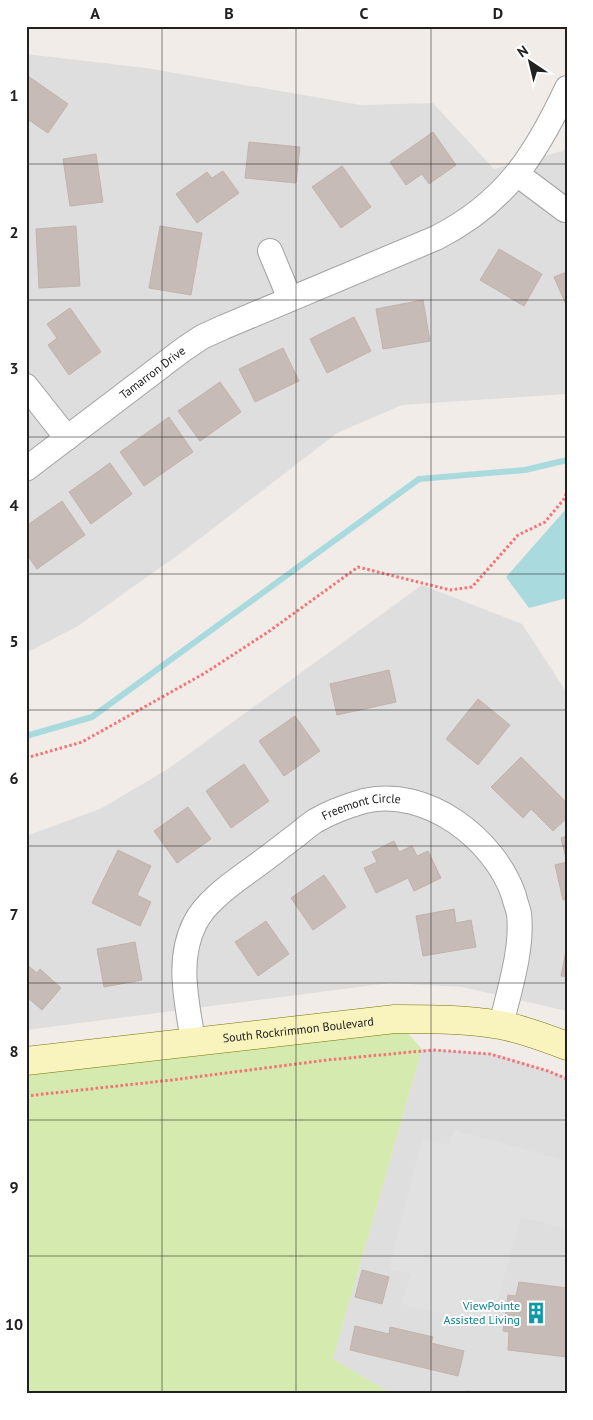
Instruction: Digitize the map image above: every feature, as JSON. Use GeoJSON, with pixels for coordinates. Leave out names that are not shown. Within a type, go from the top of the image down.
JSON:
{"type":"FeatureCollection","features":[{"type":"Feature","properties":{"kind":"main road","name":"South Rockrimmon Boulevard"},"geometry":{"type":"LineString","coordinates":[[26,1061],[395,1019],[444,1019],[501,1025],[547,1038],[567,1046]]}},
{"type":"Feature","properties":{"kind":"street","name":"Tamarron Drive"},"geometry":{"type":"LineString","coordinates":[[26,469],[202,337],[436,238],[476,214],[497,196],[517,174],[552,120],[567,88]]}},
{"type":"Feature","properties":{"kind":"street"},"geometry":{"type":"LineString","coordinates":[[517,174],[564,210]]}},
{"type":"Feature","properties":{"kind":"street"},"geometry":{"type":"LineString","coordinates":[[270,250],[290,299]]}},
{"type":"Feature","properties":{"kind":"street"},"geometry":{"type":"LineString","coordinates":[[26,386],[67,438]]}},
{"type":"Feature","properties":{"kind":"street","name":"Freemont Circle"},"geometry":{"type":"LineString","coordinates":[[193,1041],[184,973],[186,948],[195,923],[208,904],[314,821],[393,789],[453,820],[478,840],[496,861],[510,885],[519,913],[520,943],[501,1025]]}},
{"type":"Feature","properties":{"kind":"path"},"geometry":{"type":"LineString","coordinates":[[26,758],[82,742],[205,673],[268,632],[358,567],[450,590],[472,587],[518,535],[545,522],[564,499],[567,492]]}},
{"type":"Feature","properties":{"kind":"path"},"geometry":{"type":"LineString","coordinates":[[26,1096],[328,1060],[433,1050],[490,1054],[548,1071],[567,1079]]}},
{"type":"Feature","properties":{"kind":"shaded area"},"geometry":{"type":"Polygon","coordinates":[[[26,54],[146,68],[361,105],[433,103],[494,169],[563,151],[567,144],[567,394],[402,405],[337,433],[185,550],[78,626],[26,653],[26,54]]]}},
{"type":"Feature","properties":{"kind":"shaded area"},"geometry":{"type":"Polygon","coordinates":[[[422,585],[522,624],[567,693],[567,1011],[462,987],[390,983],[26,1030],[26,836],[100,809],[168,769],[422,585]]]}},
{"type":"Feature","properties":{"kind":"shaded area"},"geometry":{"type":"Polygon","coordinates":[[[422,1049],[500,1055],[567,1077],[567,1394],[391,1394],[333,1359],[422,1049]]]}},
{"type":"Feature","properties":{"kind":"shaded area"},"geometry":{"type":"Polygon","coordinates":[[[454,1130],[567,1161],[567,1229],[521,1217],[490,1326],[402,1304],[411,1274],[389,1269],[422,1139],[449,1145],[454,1130]]]}},
{"type":"Feature","properties":{"kind":"green space"},"geometry":{"type":"Polygon","coordinates":[[[395,1019],[422,1049],[333,1359],[391,1394],[26,1394],[26,1059],[395,1019]]]}},
{"type":"Feature","properties":{"kind":"water"},"geometry":{"type":"Polygon","coordinates":[[[567,508],[567,598],[529,608],[506,577],[567,508]]]}},
{"type":"Feature","properties":{"kind":"building"},"geometry":{"type":"Polygon","coordinates":[[[28,76],[68,104],[48,133],[26,118],[26,79],[28,76]]]}},
{"type":"Feature","properties":{"kind":"building"},"geometry":{"type":"Polygon","coordinates":[[[433,132],[456,165],[429,184],[422,174],[406,185],[390,162],[433,132]]]}},
{"type":"Feature","properties":{"kind":"building"},"geometry":{"type":"Polygon","coordinates":[[[249,142],[300,147],[296,183],[245,178],[249,142]]]}},
{"type":"Feature","properties":{"kind":"building"},"geometry":{"type":"Polygon","coordinates":[[[96,154],[103,202],[70,206],[63,159],[96,154]]]}},
{"type":"Feature","properties":{"kind":"building"},"geometry":{"type":"Polygon","coordinates":[[[342,166],[371,207],[341,228],[312,187],[342,166]]]}},
{"type":"Feature","properties":{"kind":"building"},"geometry":{"type":"Polygon","coordinates":[[[223,171],[239,193],[197,223],[176,194],[207,172],[212,178],[223,171]]]}},
{"type":"Feature","properties":{"kind":"building"},"geometry":{"type":"Polygon","coordinates":[[[76,226],[80,286],[39,288],[36,229],[76,226]]]}},
{"type":"Feature","properties":{"kind":"building"},"geometry":{"type":"Polygon","coordinates":[[[160,226],[202,233],[191,295],[149,288],[160,226]]]}},
{"type":"Feature","properties":{"kind":"building"},"geometry":{"type":"Polygon","coordinates":[[[499,249],[542,274],[524,306],[480,280],[499,249]]]}},
{"type":"Feature","properties":{"kind":"building"},"geometry":{"type":"Polygon","coordinates":[[[567,272],[567,307],[554,277],[567,272]]]}},
{"type":"Feature","properties":{"kind":"building"},"geometry":{"type":"Polygon","coordinates":[[[423,300],[430,341],[383,349],[376,309],[423,300]]]}},
{"type":"Feature","properties":{"kind":"building"},"geometry":{"type":"Polygon","coordinates":[[[70,308],[101,352],[69,375],[48,345],[57,338],[47,324],[70,308]]]}},
{"type":"Feature","properties":{"kind":"building"},"geometry":{"type":"Polygon","coordinates":[[[354,317],[371,351],[327,373],[310,339],[354,317]]]}},
{"type":"Feature","properties":{"kind":"building"},"geometry":{"type":"Polygon","coordinates":[[[283,348],[299,381],[255,402],[239,369],[283,348]]]}},
{"type":"Feature","properties":{"kind":"building"},"geometry":{"type":"Polygon","coordinates":[[[220,382],[241,412],[200,441],[178,411],[220,382]]]}},
{"type":"Feature","properties":{"kind":"building"},"geometry":{"type":"Polygon","coordinates":[[[169,417],[193,452],[144,486],[120,452],[169,417]]]}},
{"type":"Feature","properties":{"kind":"building"},"geometry":{"type":"Polygon","coordinates":[[[110,463],[132,494],[91,524],[69,492],[110,463]]]}},
{"type":"Feature","properties":{"kind":"building"},"geometry":{"type":"Polygon","coordinates":[[[62,501],[85,535],[37,569],[26,553],[26,526],[62,501]]]}},
{"type":"Feature","properties":{"kind":"building"},"geometry":{"type":"Polygon","coordinates":[[[389,670],[396,702],[337,715],[330,684],[389,670]]]}},
{"type":"Feature","properties":{"kind":"building"},"geometry":{"type":"Polygon","coordinates":[[[478,699],[510,725],[478,765],[446,739],[478,699]]]}},
{"type":"Feature","properties":{"kind":"building"},"geometry":{"type":"Polygon","coordinates":[[[295,716],[320,751],[284,776],[259,741],[295,716]]]}},
{"type":"Feature","properties":{"kind":"building"},"geometry":{"type":"Polygon","coordinates":[[[521,757],[567,803],[567,818],[553,831],[531,809],[523,818],[491,787],[521,757]]]}},
{"type":"Feature","properties":{"kind":"building"},"geometry":{"type":"Polygon","coordinates":[[[244,764],[269,801],[231,828],[206,791],[244,764]]]}},
{"type":"Feature","properties":{"kind":"building"},"geometry":{"type":"Polygon","coordinates":[[[188,807],[211,839],[177,863],[154,831],[188,807]]]}},
{"type":"Feature","properties":{"kind":"building"},"geometry":{"type":"Polygon","coordinates":[[[567,836],[567,862],[561,838],[567,836]]]}},
{"type":"Feature","properties":{"kind":"building"},"geometry":{"type":"Polygon","coordinates":[[[394,841],[399,852],[412,846],[417,856],[428,851],[441,878],[414,891],[408,878],[376,893],[364,868],[377,862],[372,852],[394,841]]]}},
{"type":"Feature","properties":{"kind":"building"},"geometry":{"type":"Polygon","coordinates":[[[118,850],[151,866],[137,895],[151,902],[140,926],[92,903],[118,850]]]}},
{"type":"Feature","properties":{"kind":"building"},"geometry":{"type":"Polygon","coordinates":[[[567,862],[567,899],[563,900],[555,865],[567,862]]]}},
{"type":"Feature","properties":{"kind":"building"},"geometry":{"type":"Polygon","coordinates":[[[324,875],[346,907],[313,930],[291,898],[324,875]]]}},
{"type":"Feature","properties":{"kind":"building"},"geometry":{"type":"Polygon","coordinates":[[[454,909],[456,923],[471,920],[476,947],[423,956],[416,916],[454,909]]]}},
{"type":"Feature","properties":{"kind":"building"},"geometry":{"type":"Polygon","coordinates":[[[266,921],[289,954],[258,976],[235,942],[266,921]]]}},
{"type":"Feature","properties":{"kind":"building"},"geometry":{"type":"Polygon","coordinates":[[[135,942],[142,980],[104,987],[97,949],[135,942]]]}},
{"type":"Feature","properties":{"kind":"building"},"geometry":{"type":"Polygon","coordinates":[[[567,945],[567,977],[561,976],[567,945]]]}},
{"type":"Feature","properties":{"kind":"building"},"geometry":{"type":"Polygon","coordinates":[[[26,964],[37,973],[40,969],[61,988],[42,1010],[26,996],[26,964]]]}},
{"type":"Feature","properties":{"kind":"building"},"geometry":{"type":"Polygon","coordinates":[[[362,1270],[389,1277],[382,1304],[355,1297],[362,1270]]]}},
{"type":"Feature","properties":{"kind":"building","name":"ViewPointe Assisted Living"},"geometry":{"type":"Polygon","coordinates":[[[519,1282],[567,1288],[567,1357],[508,1350],[509,1332],[503,1331],[508,1295],[516,1296],[519,1282]]]}},
{"type":"Feature","properties":{"kind":"building"},"geometry":{"type":"Polygon","coordinates":[[[355,1326],[389,1334],[390,1327],[433,1337],[431,1343],[464,1351],[458,1376],[350,1350],[355,1326]]]}},
{"type":"Feature","properties":{"kind":"building"},"geometry":{"type":"Polygon","coordinates":[[[466,1391],[501,1394],[466,1394],[466,1391]]]}},
{"type":"Feature","properties":{"kind":"waterway"},"geometry":{"type":"LineString","coordinates":[[26,736],[92,717],[419,479],[525,470],[567,460]]}},
{"type":"Feature","properties":{"kind":"place","name":"ViewPointe Assisted Living"},"geometry":{"type":"Point","coordinates":[536,1313]}}]}
